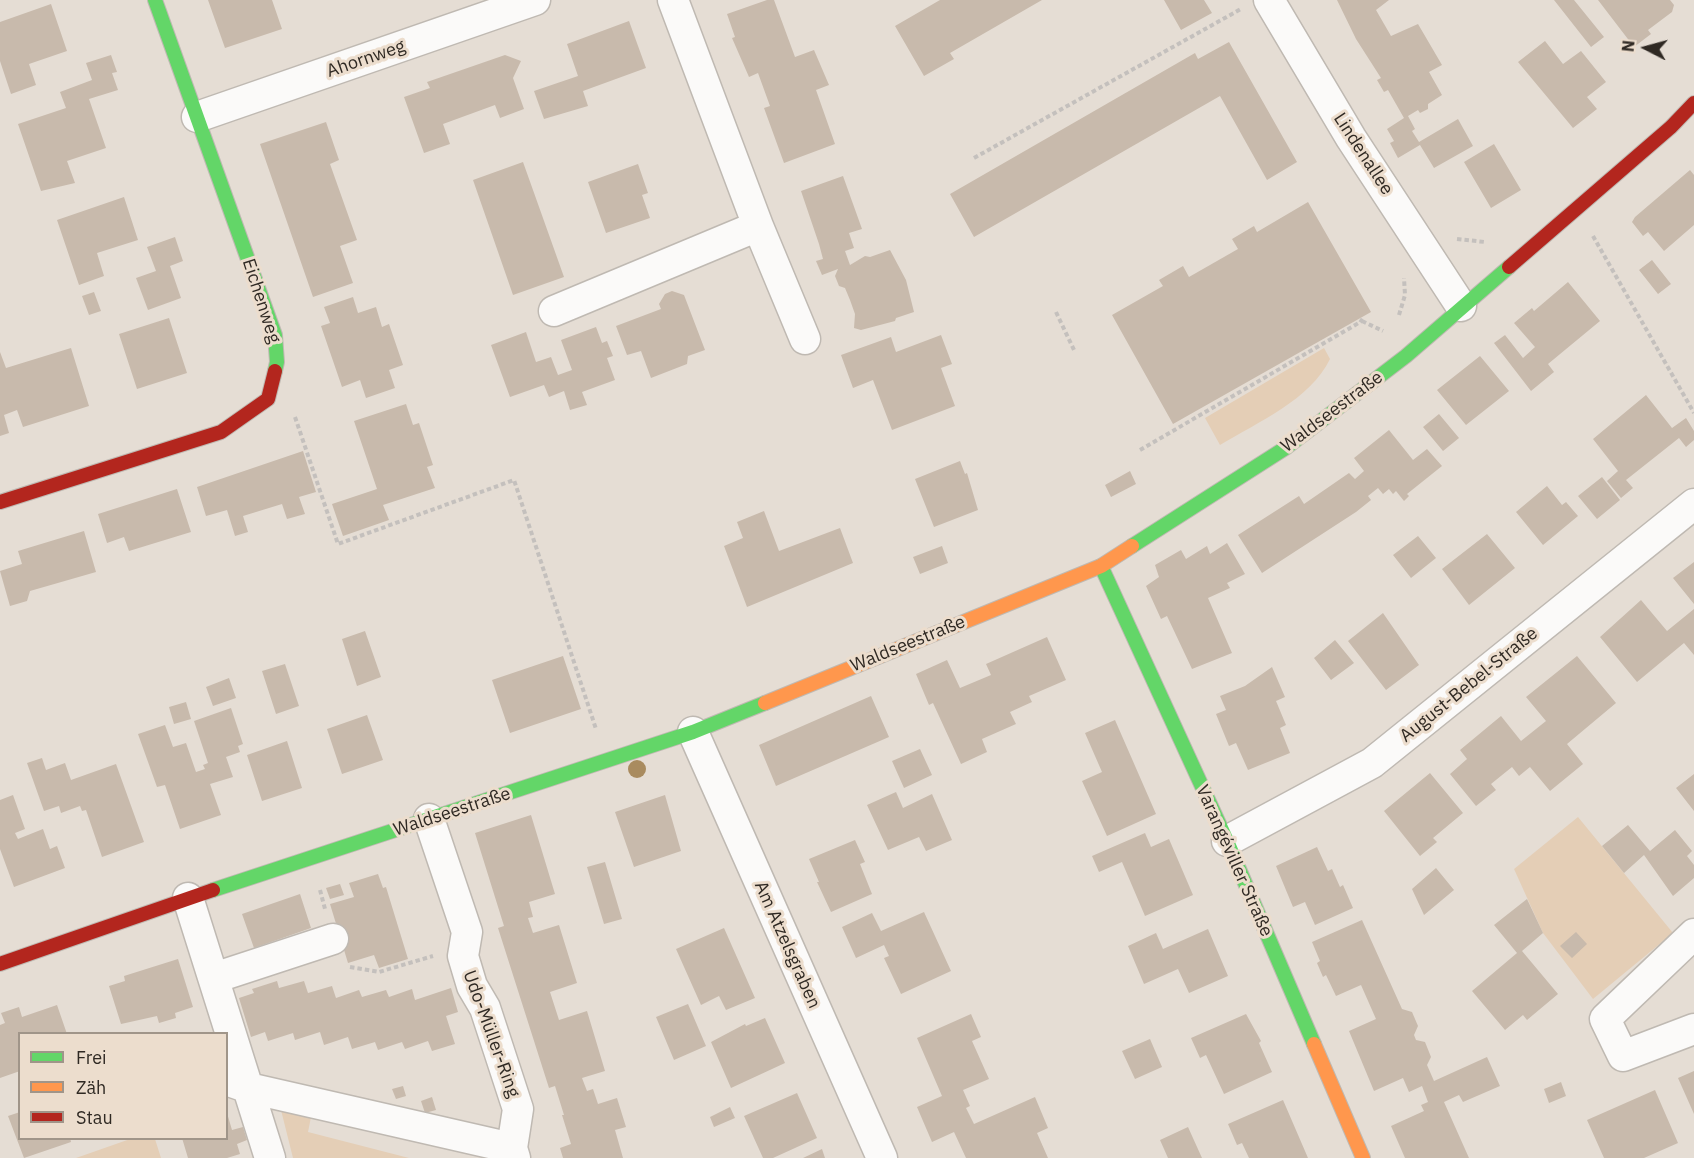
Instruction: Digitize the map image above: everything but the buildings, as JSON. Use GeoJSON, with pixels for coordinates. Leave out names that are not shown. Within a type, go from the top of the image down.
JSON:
{"type":"FeatureCollection","features":[{"type":"Feature","properties":{"kind":"street","name":"Eichenweg"},"geometry":{"type":"LineString","coordinates":[[0,502],[221,432],[268,399],[277,362],[275,335],[155,0]]}},
{"type":"Feature","properties":{"kind":"street","name":"Ahornweg"},"geometry":{"type":"LineString","coordinates":[[196,117],[535,0]]}},
{"type":"Feature","properties":{"kind":"street"},"geometry":{"type":"LineString","coordinates":[[673,0],[758,226],[806,339]]}},
{"type":"Feature","properties":{"kind":"street","name":"Lindenallee"},"geometry":{"type":"LineString","coordinates":[[1258,3],[1351,138],[1461,306]]}},
{"type":"Feature","properties":{"kind":"street","name":"Waldseestraße"},"geometry":{"type":"LineString","coordinates":[[0,964],[188,898],[693,732],[1101,566],[1287,447],[1406,356],[1461,306],[1671,127],[1694,103]]}},
{"type":"Feature","properties":{"kind":"street"},"geometry":{"type":"LineString","coordinates":[[554,311],[758,226]]}},
{"type":"Feature","properties":{"kind":"street","name":"August-Bebel-Straße"},"geometry":{"type":"LineString","coordinates":[[1227,841],[1372,764],[1694,504]]}},
{"type":"Feature","properties":{"kind":"street","name":"Varangéviller Straße"},"geometry":{"type":"LineString","coordinates":[[1101,566],[1227,841],[1363,1158]]}},
{"type":"Feature","properties":{"kind":"street","name":"Am Atzelsgraben"},"geometry":{"type":"LineString","coordinates":[[693,732],[882,1158]]}},
{"type":"Feature","properties":{"kind":"street","name":"Udo-Müller-Ring"},"geometry":{"type":"LineString","coordinates":[[238,1084],[514,1153],[518,1109],[485,1008],[469,976],[463,956],[467,932],[429,819]]}},
{"type":"Feature","properties":{"kind":"street"},"geometry":{"type":"LineString","coordinates":[[188,898],[214,978],[226,1032]]}},
{"type":"Feature","properties":{"kind":"street"},"geometry":{"type":"LineString","coordinates":[[1694,934],[1605,1019],[1623,1056],[1694,1029]]}},
{"type":"Feature","properties":{"kind":"street"},"geometry":{"type":"LineString","coordinates":[[214,978],[333,939]]}},
{"type":"Feature","properties":{"kind":"street"},"geometry":{"type":"LineString","coordinates":[[228,1040],[238,1084],[270,1158]]}},
{"type":"Feature","properties":{"kind":"path"},"geometry":{"type":"LineString","coordinates":[[974,158],[1258,3]]}},
{"type":"Feature","properties":{"kind":"path"},"geometry":{"type":"LineString","coordinates":[[1577,207],[1694,413]]}},
{"type":"Feature","properties":{"kind":"path"},"geometry":{"type":"LineString","coordinates":[[1388,333],[1402,309],[1404,296],[1400,260],[1437,230],[1467,242],[1481,242],[1492,241],[1509,229],[1528,249]]}},
{"type":"Feature","properties":{"kind":"path"},"geometry":{"type":"LineString","coordinates":[[1056,312],[1074,350]]}},
{"type":"Feature","properties":{"kind":"path"},"geometry":{"type":"LineString","coordinates":[[1140,450],[1361,320],[1388,333],[1406,356]]}},
{"type":"Feature","properties":{"kind":"path"},"geometry":{"type":"LineString","coordinates":[[277,362],[338,544],[514,480],[595,721],[597,763]]}},
{"type":"Feature","properties":{"kind":"shaded area"},"geometry":{"type":"Polygon","coordinates":[[[1324,348],[1330,359],[1310,386],[1282,409],[1220,445],[1205,418],[1324,348]]]}},
{"type":"Feature","properties":{"kind":"shaded area"},"geometry":{"type":"Polygon","coordinates":[[[1578,817],[1673,933],[1593,999],[1543,933],[1514,869],[1578,817]]]}},
{"type":"Feature","properties":{"kind":"shaded area"},"geometry":{"type":"Polygon","coordinates":[[[281,1110],[311,1117],[308,1132],[409,1158],[293,1158],[281,1110]]]}},
{"type":"Feature","properties":{"kind":"shaded area"},"geometry":{"type":"Polygon","coordinates":[[[127,1140],[155,1140],[161,1158],[76,1158],[127,1140]]]}},
{"type":"Feature","properties":{"kind":"traffic: fast"},"geometry":{"type":"LineString","coordinates":[[155,0],[275,335],[277,362],[275,371]]}},
{"type":"Feature","properties":{"kind":"traffic: fast"},"geometry":{"type":"LineString","coordinates":[[1132,546],[1287,447],[1406,356],[1509,267]]}},
{"type":"Feature","properties":{"kind":"traffic: fast"},"geometry":{"type":"LineString","coordinates":[[1101,566],[1227,841],[1314,1044]]}},
{"type":"Feature","properties":{"kind":"traffic: fast"},"geometry":{"type":"LineString","coordinates":[[213,890],[693,732],[765,703]]}},
{"type":"Feature","properties":{"kind":"traffic: slow"},"geometry":{"type":"LineString","coordinates":[[765,703],[1101,566],[1132,546]]}},
{"type":"Feature","properties":{"kind":"traffic: slow"},"geometry":{"type":"LineString","coordinates":[[1314,1044],[1363,1158]]}},
{"type":"Feature","properties":{"kind":"traffic: jam"},"geometry":{"type":"LineString","coordinates":[[1509,267],[1671,127],[1694,103]]}},
{"type":"Feature","properties":{"kind":"traffic: jam"},"geometry":{"type":"LineString","coordinates":[[0,502],[221,432],[268,399],[275,371]]}},
{"type":"Feature","properties":{"kind":"traffic: jam"},"geometry":{"type":"LineString","coordinates":[[0,964],[213,890]]}}]}
